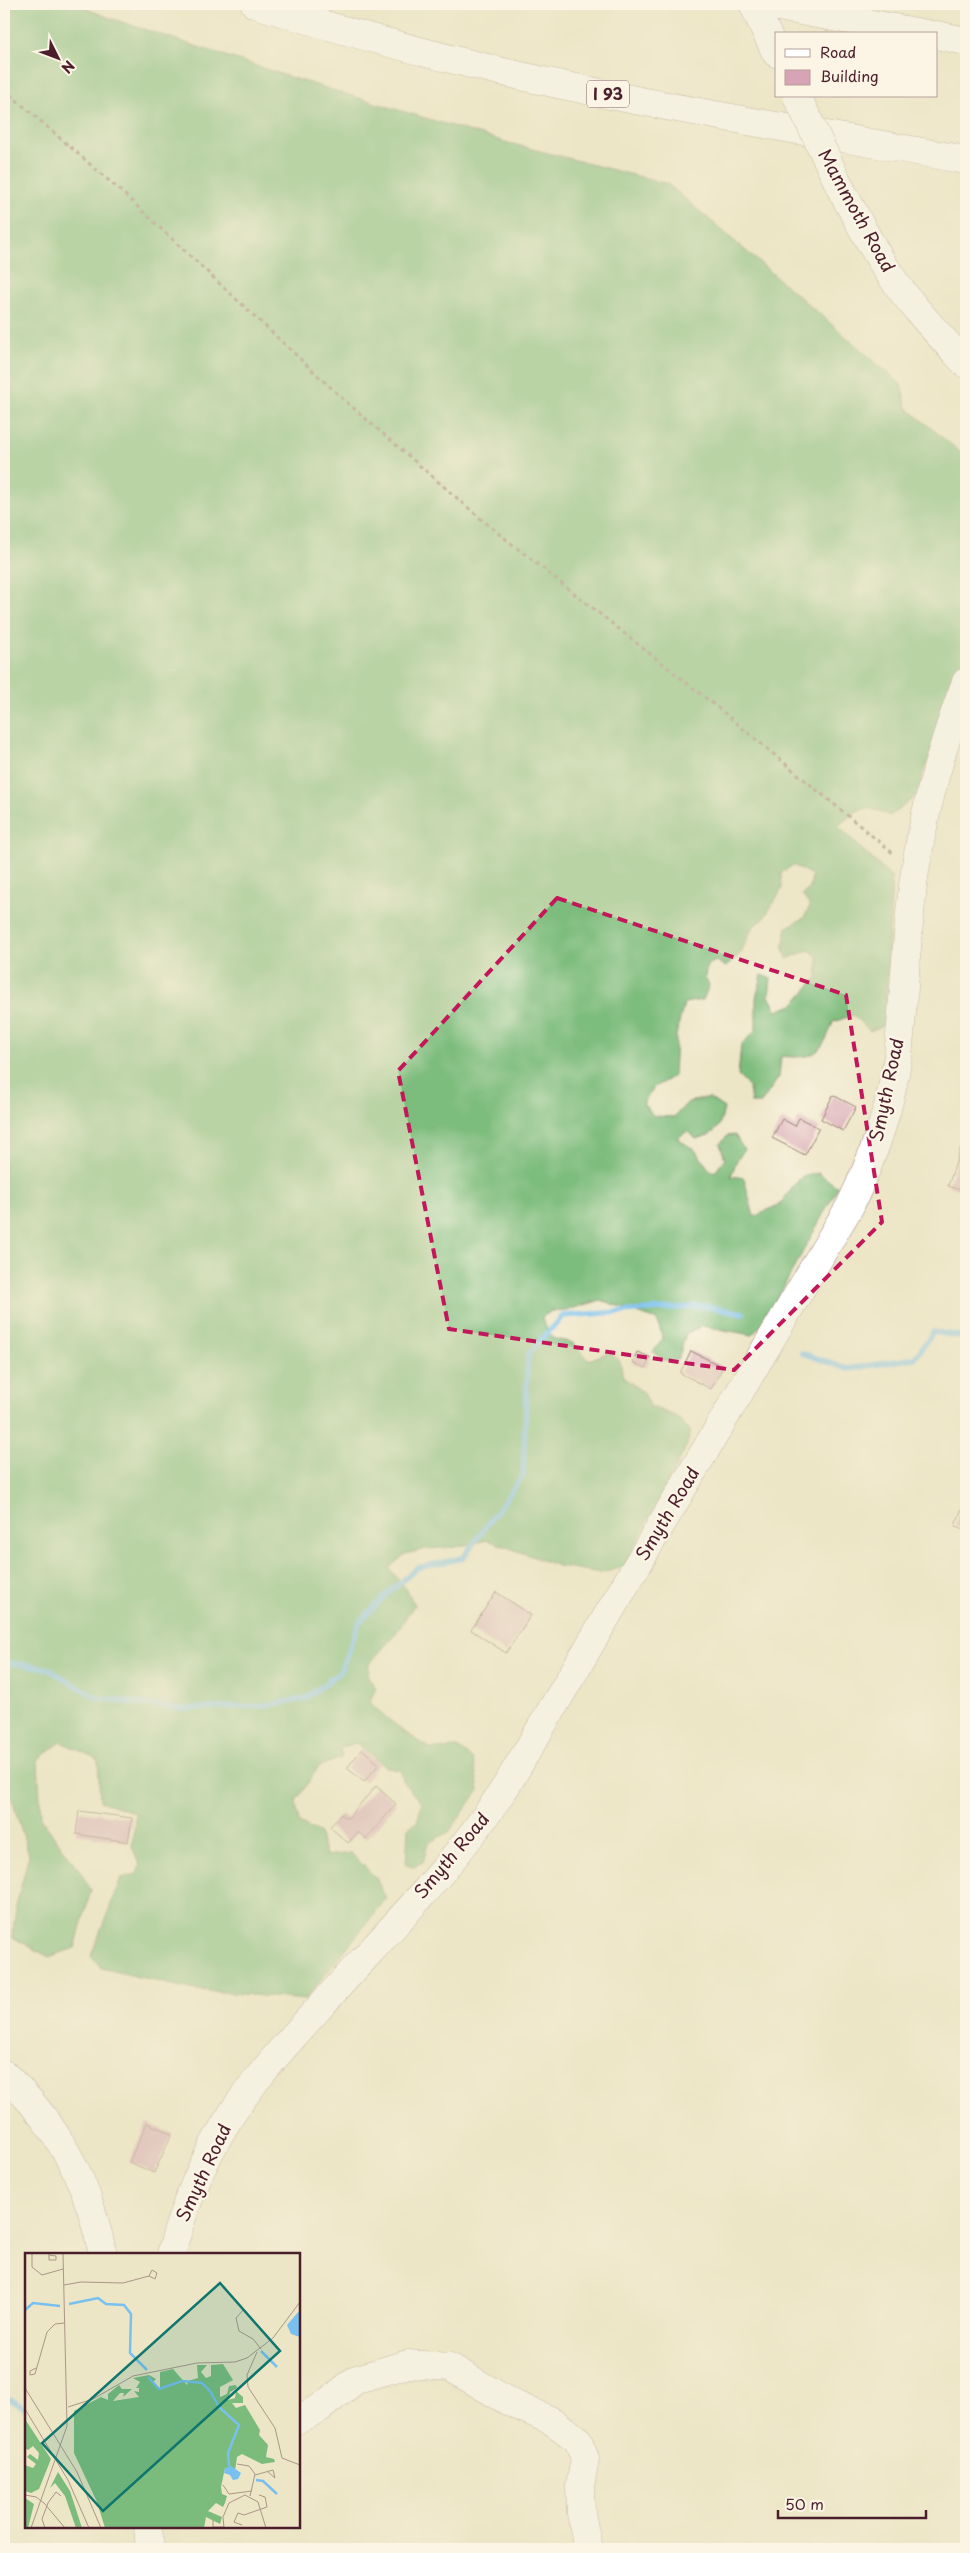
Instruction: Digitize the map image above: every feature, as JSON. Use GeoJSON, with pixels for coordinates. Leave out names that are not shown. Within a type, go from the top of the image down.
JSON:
{"type":"FeatureCollection","features":[{"type":"Feature","properties":{"kind":"main road","name":"I 93"},"geometry":{"type":"LineString","coordinates":[[255,4],[335,28],[500,71],[582,89],[966,160]]}},
{"type":"Feature","properties":{"kind":"main road"},"geometry":{"type":"LineString","coordinates":[[753,4],[775,51]]}},
{"type":"Feature","properties":{"kind":"main road"},"geometry":{"type":"LineString","coordinates":[[762,4],[916,32]]}},
{"type":"Feature","properties":{"kind":"main road"},"geometry":{"type":"LineString","coordinates":[[938,35],[966,40]]}},
{"type":"Feature","properties":{"kind":"main road","name":"Mammoth Road"},"geometry":{"type":"LineString","coordinates":[[798,98],[843,193],[869,241],[893,278],[926,321],[966,364]]}},
{"type":"Feature","properties":{"kind":"main road","name":"Smyth Road"},"geometry":{"type":"LineString","coordinates":[[171,2253],[191,2194],[210,2152],[233,2112],[273,2059],[463,1846],[508,1783],[837,1230],[872,1159],[886,1114],[898,1056],[915,872],[921,835],[940,762],[966,682]]}},
{"type":"Feature","properties":{"kind":"main road"},"geometry":{"type":"LineString","coordinates":[[4,2074],[43,2116],[60,2143],[90,2204],[103,2253]]}},
{"type":"Feature","properties":{"kind":"main road"},"geometry":{"type":"LineString","coordinates":[[300,2418],[320,2408],[357,2379],[408,2364],[450,2366],[509,2402],[552,2422],[578,2440],[585,2459],[580,2495],[581,2514],[588,2549]]}},
{"type":"Feature","properties":{"kind":"main road"},"geometry":{"type":"LineString","coordinates":[[148,2528],[150,2549]]}},
{"type":"Feature","properties":{"kind":"path"},"geometry":{"type":"LineString","coordinates":[[4,89],[124,194],[343,399],[488,525],[717,707],[915,872]]}},
{"type":"Feature","properties":{"kind":"highlighted area"},"geometry":{"type":"Polygon","coordinates":[[[557,898],[846,995],[882,1222],[734,1370],[449,1329],[398,1071],[557,898]]]}},
{"type":"Feature","properties":{"kind":"green space"},"geometry":{"type":"Polygon","coordinates":[[[4,4],[74,4],[110,18],[296,79],[505,142],[668,184],[901,384],[907,408],[966,457],[966,652],[915,797],[890,816],[873,810],[862,809],[838,826],[892,878],[885,1025],[870,1031],[853,1015],[833,1022],[825,1041],[816,1052],[802,1057],[781,1056],[779,1077],[761,1103],[751,1103],[749,1087],[738,1076],[741,1045],[756,1030],[756,998],[762,975],[771,978],[769,996],[777,1011],[793,1005],[817,978],[818,957],[809,950],[787,959],[783,945],[787,927],[804,918],[810,906],[802,895],[810,888],[812,875],[793,865],[781,873],[782,889],[763,920],[753,926],[741,953],[726,967],[716,961],[707,965],[705,977],[709,985],[703,1000],[684,1003],[676,1035],[674,1076],[654,1087],[643,1104],[654,1116],[674,1117],[688,1102],[709,1098],[724,1108],[719,1125],[709,1135],[696,1139],[688,1131],[677,1138],[696,1151],[709,1169],[715,1172],[725,1159],[720,1144],[727,1136],[735,1135],[744,1150],[736,1162],[731,1176],[744,1178],[754,1217],[780,1204],[801,1177],[818,1173],[838,1187],[765,1321],[752,1335],[703,1326],[686,1333],[678,1360],[664,1361],[653,1352],[663,1339],[657,1320],[601,1300],[567,1310],[551,1311],[541,1318],[552,1338],[573,1343],[589,1360],[609,1352],[620,1361],[623,1377],[644,1393],[650,1406],[677,1417],[691,1431],[686,1447],[624,1567],[601,1573],[558,1566],[488,1540],[405,1554],[389,1568],[407,1590],[414,1605],[394,1636],[369,1664],[368,1677],[376,1688],[369,1703],[403,1731],[431,1749],[458,1748],[473,1760],[479,1790],[449,1832],[428,1843],[423,1862],[413,1866],[406,1864],[408,1828],[417,1822],[422,1804],[404,1783],[401,1771],[386,1767],[356,1743],[340,1748],[342,1758],[319,1766],[296,1801],[299,1823],[319,1833],[326,1856],[351,1853],[376,1878],[386,1899],[305,2000],[190,1989],[101,1968],[91,1956],[121,1878],[137,1874],[140,1865],[132,1847],[136,1813],[100,1801],[98,1759],[61,1742],[38,1759],[41,1819],[78,1868],[91,1890],[75,1948],[49,1957],[12,1937],[17,1902],[29,1855],[11,1796],[4,1792],[4,4]]]}},
{"type":"Feature","properties":{"kind":"building"},"geometry":{"type":"Polygon","coordinates":[[[833,1095],[856,1107],[843,1131],[821,1119],[833,1095]]]}},
{"type":"Feature","properties":{"kind":"building"},"geometry":{"type":"Polygon","coordinates":[[[799,1118],[819,1128],[805,1155],[772,1138],[782,1119],[795,1126],[799,1118]]]}},
{"type":"Feature","properties":{"kind":"building"},"geometry":{"type":"Polygon","coordinates":[[[964,1138],[966,1139],[966,1192],[948,1186],[964,1138]]]}},
{"type":"Feature","properties":{"kind":"building"},"geometry":{"type":"Polygon","coordinates":[[[691,1351],[723,1367],[711,1389],[680,1373],[691,1351]]]}},
{"type":"Feature","properties":{"kind":"building"},"geometry":{"type":"Polygon","coordinates":[[[637,1352],[650,1357],[646,1368],[633,1363],[637,1352]]]}},
{"type":"Feature","properties":{"kind":"building"},"geometry":{"type":"Polygon","coordinates":[[[966,1498],[966,1530],[955,1526],[966,1498]]]}},
{"type":"Feature","properties":{"kind":"building"},"geometry":{"type":"Polygon","coordinates":[[[496,1592],[531,1615],[506,1653],[471,1630],[496,1592]]]}},
{"type":"Feature","properties":{"kind":"building"},"geometry":{"type":"Polygon","coordinates":[[[362,1749],[379,1764],[364,1782],[347,1768],[362,1749]]]}},
{"type":"Feature","properties":{"kind":"building"},"geometry":{"type":"Polygon","coordinates":[[[376,1786],[396,1804],[366,1839],[358,1832],[348,1843],[330,1827],[341,1814],[347,1819],[376,1786]]]}},
{"type":"Feature","properties":{"kind":"building"},"geometry":{"type":"Polygon","coordinates":[[[79,1811],[132,1818],[128,1842],[76,1834],[79,1811]]]}},
{"type":"Feature","properties":{"kind":"building"},"geometry":{"type":"Polygon","coordinates":[[[147,2123],[172,2134],[154,2173],[129,2162],[147,2123]]]}},
{"type":"Feature","properties":{"kind":"waterway"},"geometry":{"type":"LineString","coordinates":[[4,1662],[46,1668],[98,1698],[182,1709],[260,1706],[305,1699],[340,1672],[359,1623],[385,1596],[417,1568],[463,1558],[523,1475],[528,1354],[563,1316],[704,1306],[743,1313]]}},
{"type":"Feature","properties":{"kind":"waterway"},"geometry":{"type":"LineString","coordinates":[[802,1353],[848,1369],[915,1358],[933,1332],[966,1337]]}},
{"type":"Feature","properties":{"kind":"waterway"},"geometry":{"type":"LineString","coordinates":[[4,2401],[11,2400],[25,2408]]}}]}
